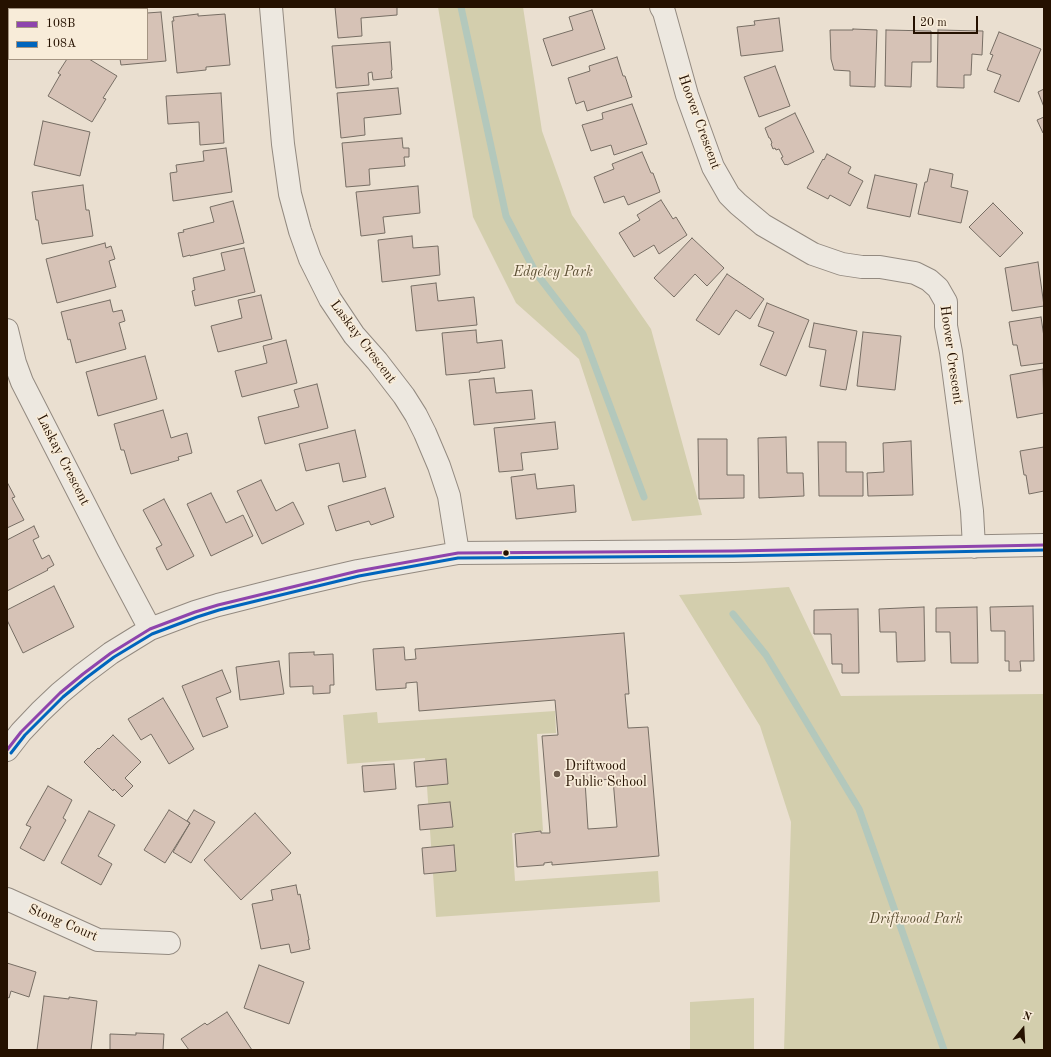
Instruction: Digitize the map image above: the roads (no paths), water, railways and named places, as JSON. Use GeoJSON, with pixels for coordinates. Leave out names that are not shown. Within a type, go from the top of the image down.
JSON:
{"type":"FeatureCollection","features":[{"type":"Feature","properties":{"kind":"street","name":"Laskay Crescent"},"geometry":{"type":"LineString","coordinates":[[271,7],[283,144],[290,194],[300,231],[310,259],[330,299],[354,335],[377,361],[404,396],[425,433],[440,466],[449,496],[458,553]]}},
{"type":"Feature","properties":{"kind":"street","name":"Hoover Crescent"},"geometry":{"type":"LineString","coordinates":[[661,7],[664,12],[687,95],[713,167],[729,195],[763,225],[813,254],[842,264],[862,268],[880,267],[915,273],[930,280],[938,288],[946,302],[946,326],[951,352],[972,511],[974,547]]}},
{"type":"Feature","properties":{"kind":"street","name":"Laskay Crescent"},"geometry":{"type":"LineString","coordinates":[[7,330],[15,363],[22,382],[150,629]]}},
{"type":"Feature","properties":{"kind":"street"},"geometry":{"type":"LineString","coordinates":[[7,750],[30,722],[60,693],[111,653],[150,629],[218,605],[358,571],[458,553],[733,552],[1044,545]]}},
{"type":"Feature","properties":{"kind":"street","name":"Stong Court"},"geometry":{"type":"LineString","coordinates":[[7,899],[98,940],[169,943]]}},
{"type":"Feature","properties":{"kind":"waterway"},"geometry":{"type":"LineString","coordinates":[[461,7],[506,216],[536,273],[583,334],[644,497]]}},
{"type":"Feature","properties":{"kind":"waterway"},"geometry":{"type":"LineString","coordinates":[[733,614],[766,655],[859,809],[944,1050]]}},
{"type":"Feature","properties":{"kind":"place","name":"Driftwood Public School"},"geometry":{"type":"Point","coordinates":[557,774]}},
{"type":"Feature","properties":{"kind":"park label","name":"Edgeley Park"},"geometry":{"type":"Point","coordinates":[553,272]}},
{"type":"Feature","properties":{"kind":"park label","name":"Driftwood Park"},"geometry":{"type":"Point","coordinates":[916,919]}}]}
